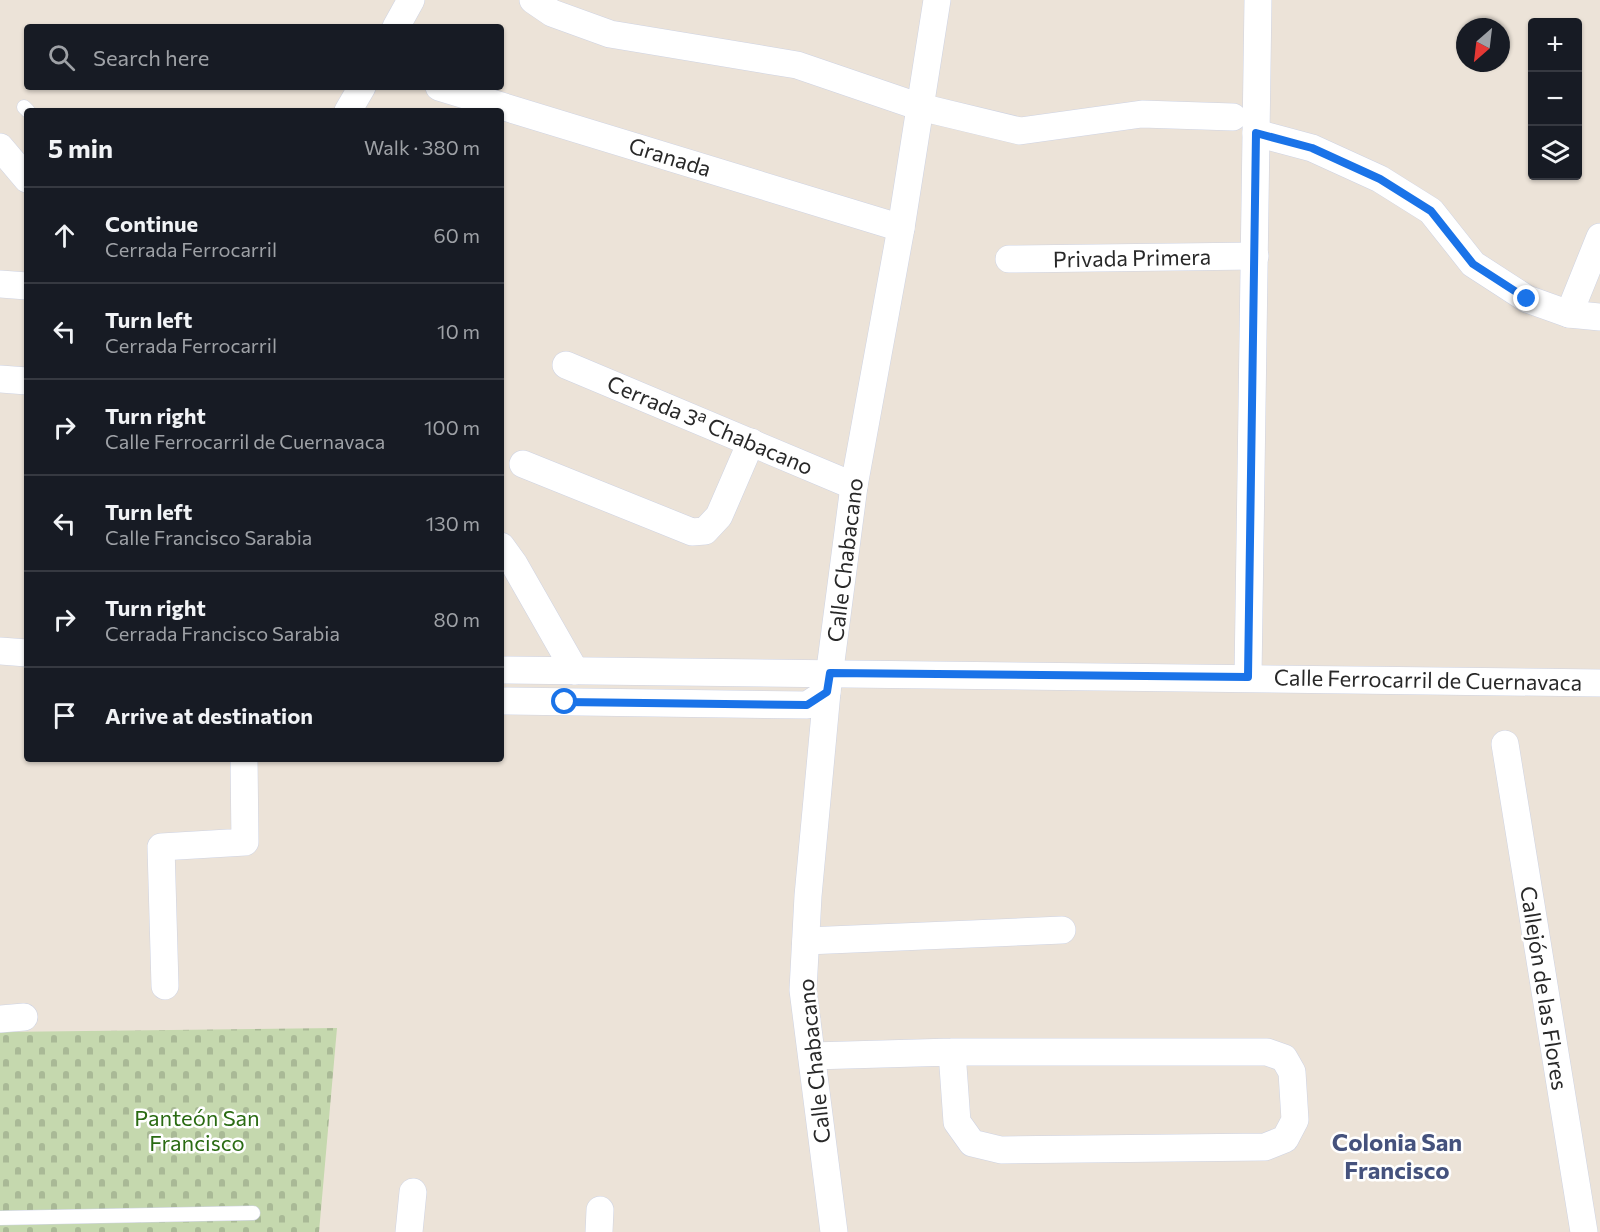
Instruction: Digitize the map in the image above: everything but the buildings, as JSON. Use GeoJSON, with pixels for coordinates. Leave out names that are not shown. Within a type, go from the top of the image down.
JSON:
{"type":"FeatureCollection","features":[{"type":"Feature","properties":{"kind":"street"},"geometry":{"type":"LineString","coordinates":[[398,24],[411,0]]}},
{"type":"Feature","properties":{"kind":"street"},"geometry":{"type":"LineString","coordinates":[[532,0],[552,13],[610,34],[798,65],[920,107],[1020,131],[1142,114],[1233,117]]}},
{"type":"Feature","properties":{"kind":"street","name":"Calle Chabacano"},"geometry":{"type":"LineString","coordinates":[[834,1232],[803,990],[806,941],[829,683],[854,486],[901,228],[937,0]]}},
{"type":"Feature","properties":{"kind":"street"},"geometry":{"type":"LineString","coordinates":[[1248,677],[1258,0]]}},
{"type":"Feature","properties":{"kind":"street"},"geometry":{"type":"LineString","coordinates":[[350,108],[360,90]]}},
{"type":"Feature","properties":{"kind":"street","name":"Granada"},"geometry":{"type":"LineString","coordinates":[[449,90],[901,228]]}},
{"type":"Feature","properties":{"kind":"street"},"geometry":{"type":"LineString","coordinates":[[1256,133],[1312,148],[1380,179],[1431,211],[1473,264],[1527,299],[1569,314],[1600,317]]}},
{"type":"Feature","properties":{"kind":"street"},"geometry":{"type":"LineString","coordinates":[[0,147],[24,176]]}},
{"type":"Feature","properties":{"kind":"street"},"geometry":{"type":"LineString","coordinates":[[1569,314],[1600,237]]}},
{"type":"Feature","properties":{"kind":"street","name":"Privada Primera"},"geometry":{"type":"LineString","coordinates":[[1009,259],[1255,256]]}},
{"type":"Feature","properties":{"kind":"street"},"geometry":{"type":"LineString","coordinates":[[0,284],[24,286]]}},
{"type":"Feature","properties":{"kind":"street","name":"Cerrada 3ª Chabacano"},"geometry":{"type":"LineString","coordinates":[[566,365],[854,486]]}},
{"type":"Feature","properties":{"kind":"street"},"geometry":{"type":"LineString","coordinates":[[0,379],[24,381]]}},
{"type":"Feature","properties":{"kind":"street"},"geometry":{"type":"LineString","coordinates":[[523,464],[692,532],[705,531],[719,516],[751,442]]}},
{"type":"Feature","properties":{"kind":"street"},"geometry":{"type":"LineString","coordinates":[[504,550],[575,671]]}},
{"type":"Feature","properties":{"kind":"street"},"geometry":{"type":"LineString","coordinates":[[0,651],[24,653]]}},
{"type":"Feature","properties":{"kind":"street","name":"Calle Ferrocarril de Cuernavaca"},"geometry":{"type":"LineString","coordinates":[[504,670],[575,671],[829,683],[1248,677],[1600,683]]}},
{"type":"Feature","properties":{"kind":"street"},"geometry":{"type":"LineString","coordinates":[[504,701],[807,705],[829,683]]}},
{"type":"Feature","properties":{"kind":"street","name":"Callejón de las Flores"},"geometry":{"type":"LineString","coordinates":[[1505,744],[1584,1232]]}},
{"type":"Feature","properties":{"kind":"street"},"geometry":{"type":"LineString","coordinates":[[165,986],[161,847],[245,842],[244,762]]}},
{"type":"Feature","properties":{"kind":"street"},"geometry":{"type":"LineString","coordinates":[[806,941],[1062,930]]}},
{"type":"Feature","properties":{"kind":"street"},"geometry":{"type":"LineString","coordinates":[[812,1056],[952,1052],[1267,1052],[1284,1058],[1292,1072],[1295,1120],[1285,1139],[1265,1147],[1001,1150],[972,1143],[957,1122],[952,1052]]}},
{"type":"Feature","properties":{"kind":"street"},"geometry":{"type":"LineString","coordinates":[[409,1232],[413,1192]]}},
{"type":"Feature","properties":{"kind":"lane"},"geometry":{"type":"LineString","coordinates":[[0,1218],[252,1213]]}},
{"type":"Feature","properties":{"kind":"green space","name":"Panteón San Francisco"},"geometry":{"type":"Polygon","coordinates":[[[337,1028],[319,1232],[0,1232],[0,1032],[337,1028]]]}},
{"type":"Feature","properties":{"kind":"district","name":"Colonia San Francisco"},"geometry":{"type":"Point","coordinates":[1397,1157]}},
{"type":"Feature","properties":{"kind":"route"},"geometry":{"type":"LineString","coordinates":[[565,702],[807,705],[827,692],[830,673],[1248,677],[1256,133],[1312,148],[1380,179],[1431,211],[1473,264],[1527,299]]}}]}
